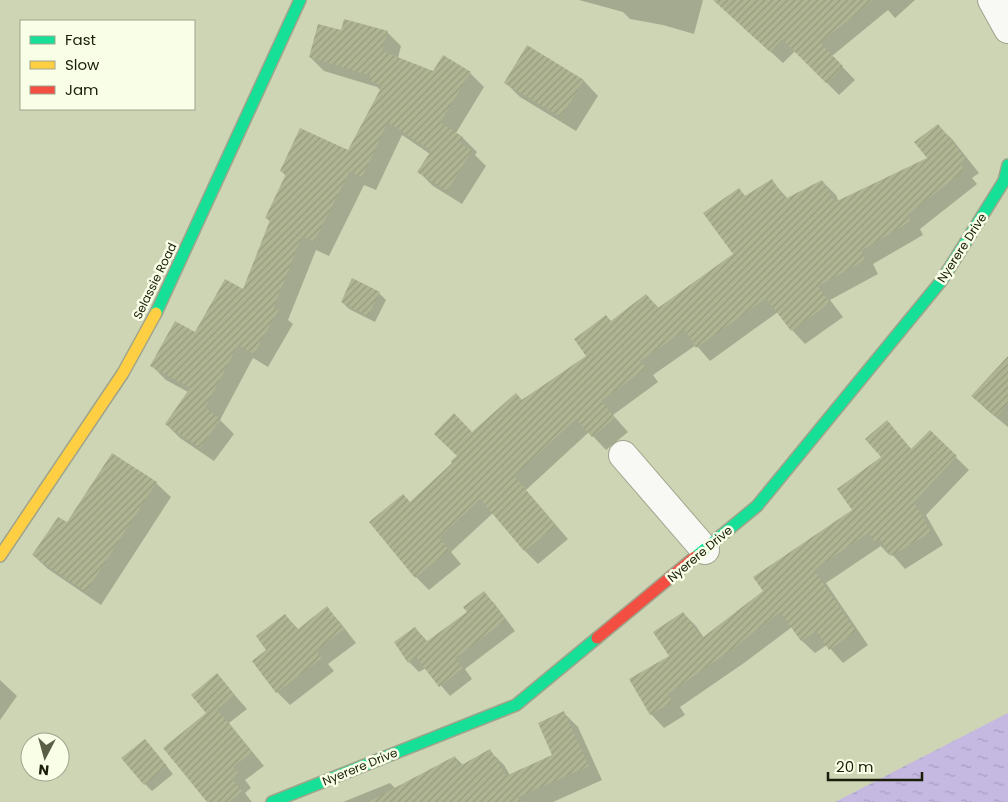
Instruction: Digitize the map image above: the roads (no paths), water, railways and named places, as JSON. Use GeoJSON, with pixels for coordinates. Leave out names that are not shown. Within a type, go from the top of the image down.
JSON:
{"type":"FeatureCollection","features":[{"type":"Feature","properties":{"kind":"street","name":"Selassie Road"},"geometry":{"type":"LineString","coordinates":[[0,556],[123,373],[164,298],[300,0]]}},
{"type":"Feature","properties":{"kind":"street"},"geometry":{"type":"LineString","coordinates":[[992,0],[1008,29]]}},
{"type":"Feature","properties":{"kind":"street","name":"Nyerere Drive"},"geometry":{"type":"LineString","coordinates":[[272,802],[516,705],[757,506],[942,280],[1004,181],[1008,165]]}},
{"type":"Feature","properties":{"kind":"street"},"geometry":{"type":"LineString","coordinates":[[623,455],[705,550]]}},
{"type":"Feature","properties":{"kind":"water"},"geometry":{"type":"Polygon","coordinates":[[[1008,713],[1008,802],[835,802],[1008,713]]]}}]}
